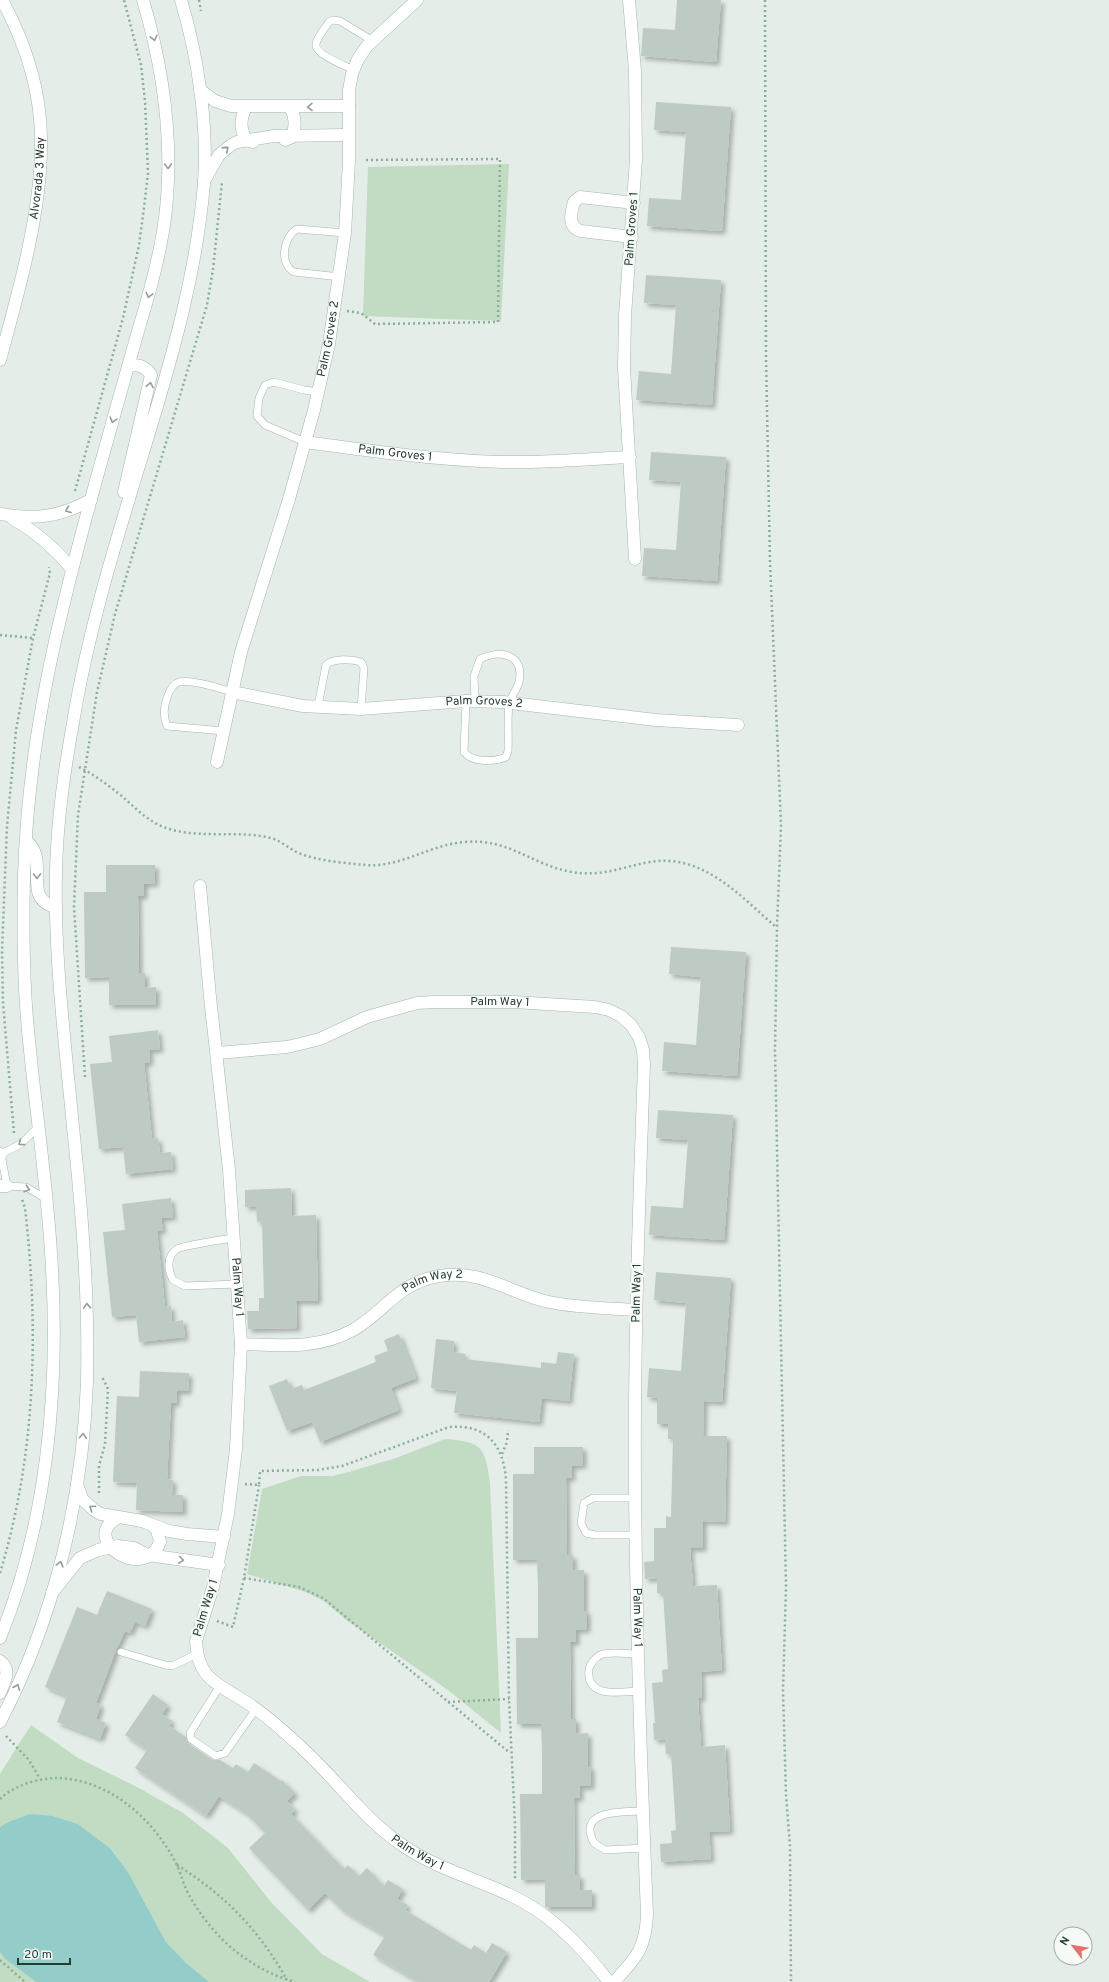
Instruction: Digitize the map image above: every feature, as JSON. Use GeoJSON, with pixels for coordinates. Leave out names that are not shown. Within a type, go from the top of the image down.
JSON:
{"type":"FeatureCollection","features":[{"type":"Feature","properties":{"kind":"street","name":"Alvorada 3 Way"},"geometry":{"type":"LineString","coordinates":[[0,360],[32,228],[39,186],[41,144],[38,103],[29,62],[14,23],[2,0]]}},
{"type":"Feature","properties":{"kind":"street"},"geometry":{"type":"LineString","coordinates":[[0,1638],[21,1579],[40,1498],[52,1382],[54,1324],[52,1266],[27,1015],[24,922],[26,842],[31,778],[37,730],[50,655],[71,568],[157,262],[165,218],[168,174],[168,131],[163,87],[155,40],[143,0]]}},
{"type":"Feature","properties":{"kind":"street"},"geometry":{"type":"LineString","coordinates":[[0,1722],[26,1664],[52,1593],[64,1547],[77,1484],[86,1387],[87,1303],[80,1203],[61,1012],[56,908],[59,819],[83,663],[115,546],[180,326],[191,274],[204,181],[200,90],[192,42],[181,0]]}},
{"type":"Feature","properties":{"kind":"street","name":"Palm Groves 2"},"geometry":{"type":"LineString","coordinates":[[217,762],[245,639],[289,499],[319,392],[336,310],[345,233],[349,161],[349,90],[354,70],[358,60],[373,41],[417,0]]}},
{"type":"Feature","properties":{"kind":"street","name":"Palm Groves 1"},"geometry":{"type":"LineString","coordinates":[[629,0],[635,78],[636,159],[624,342],[624,368],[635,560]]}},
{"type":"Feature","properties":{"kind":"street"},"geometry":{"type":"LineString","coordinates":[[200,90],[207,96],[223,104],[246,107],[349,106]]}},
{"type":"Feature","properties":{"kind":"street"},"geometry":{"type":"LineString","coordinates":[[246,107],[240,123],[246,140]]}},
{"type":"Feature","properties":{"kind":"street"},"geometry":{"type":"LineString","coordinates":[[290,107],[295,122],[292,137]]}},
{"type":"Feature","properties":{"kind":"street"},"geometry":{"type":"LineString","coordinates":[[204,181],[215,161],[225,149],[231,145],[246,140],[274,136],[348,136]]}},
{"type":"Feature","properties":{"kind":"street"},"geometry":{"type":"LineString","coordinates":[[632,237],[581,231],[574,228],[571,220],[574,202],[580,197],[634,203]]}},
{"type":"Feature","properties":{"kind":"street"},"geometry":{"type":"LineString","coordinates":[[115,546],[126,480],[151,382],[151,375],[148,369],[142,366],[128,366]]}},
{"type":"Feature","properties":{"kind":"street","name":"Palm Groves 1"},"geometry":{"type":"LineString","coordinates":[[305,442],[406,455],[461,460],[544,462],[630,457]]}},
{"type":"Feature","properties":{"kind":"street"},"geometry":{"type":"LineString","coordinates":[[3,514],[25,518],[44,517],[66,511],[91,500]]}},
{"type":"Feature","properties":{"kind":"street"},"geometry":{"type":"LineString","coordinates":[[3,514],[40,535],[71,568]]}},
{"type":"Feature","properties":{"kind":"street"},"geometry":{"type":"LineString","coordinates":[[40,535],[44,517]]}},
{"type":"Feature","properties":{"kind":"street","name":"Palm Groves 2"},"geometry":{"type":"LineString","coordinates":[[232,692],[303,706],[361,709],[470,701],[509,703],[656,720],[738,725]]}},
{"type":"Feature","properties":{"kind":"street"},"geometry":{"type":"LineString","coordinates":[[26,842],[33,848],[37,856],[38,894],[45,904],[56,908]]}},
{"type":"Feature","properties":{"kind":"street","name":"Palm Way 1"},"geometry":{"type":"LineString","coordinates":[[200,886],[234,1238],[241,1344],[238,1415],[232,1484],[219,1566],[207,1608],[199,1628],[196,1641],[196,1654],[201,1666],[208,1676],[220,1686],[256,1709],[304,1749],[368,1818],[386,1833],[405,1847],[446,1869],[514,1897],[559,1928],[579,1946],[609,1982]]}},
{"type":"Feature","properties":{"kind":"street","name":"Palm Way 1"},"geometry":{"type":"LineString","coordinates":[[217,1053],[287,1047],[320,1039],[383,1011],[417,1003],[434,1002],[514,1002],[595,1007],[609,1010],[621,1016],[632,1026],[639,1037],[643,1050],[636,1310],[635,1535],[638,1691],[647,1914],[645,1940],[631,1962],[614,1982]]}},
{"type":"Feature","properties":{"kind":"street","name":"Palm Way 2"},"geometry":{"type":"LineString","coordinates":[[241,1344],[295,1346],[325,1341],[354,1329],[406,1287],[422,1280],[456,1274],[490,1280],[534,1298],[550,1302],[636,1310]]}},
{"type":"Feature","properties":{"kind":"street"},"geometry":{"type":"LineString","coordinates":[[77,1484],[82,1500],[101,1514],[117,1518],[130,1518],[153,1526],[187,1534],[224,1537]]}},
{"type":"Feature","properties":{"kind":"street"},"geometry":{"type":"LineString","coordinates":[[110,1548],[106,1537],[106,1531],[112,1521],[117,1518]]}},
{"type":"Feature","properties":{"kind":"street"},"geometry":{"type":"LineString","coordinates":[[148,1555],[158,1548],[160,1542],[157,1530],[153,1526]]}},
{"type":"Feature","properties":{"kind":"street"},"geometry":{"type":"LineString","coordinates":[[52,1593],[80,1558],[89,1553],[118,1546],[134,1548],[148,1555],[219,1566]]}},
{"type":"Feature","properties":{"kind":"street"},"geometry":{"type":"LineString","coordinates":[[0,1661],[5,1666],[7,1672],[0,1693]]}},
{"type":"Feature","properties":{"kind":"lane"},"geometry":{"type":"LineString","coordinates":[[354,70],[318,51],[316,42],[329,22],[333,20],[340,21],[373,41]]}},
{"type":"Feature","properties":{"kind":"lane"},"geometry":{"type":"LineString","coordinates":[[340,277],[294,272],[289,269],[286,262],[286,246],[288,236],[297,229],[345,233]]}},
{"type":"Feature","properties":{"kind":"lane"},"geometry":{"type":"LineString","coordinates":[[305,442],[265,425],[257,416],[259,398],[265,385],[274,382],[304,390],[319,392]]}},
{"type":"Feature","properties":{"kind":"lane"},"geometry":{"type":"LineString","coordinates":[[490,654],[509,655],[518,663],[520,673],[519,683],[509,703],[508,751],[506,757],[500,759],[472,759],[464,752],[470,701],[474,676],[480,659],[490,654]]}},
{"type":"Feature","properties":{"kind":"lane"},"geometry":{"type":"LineString","coordinates":[[318,706],[326,665],[333,661],[356,661],[361,662],[364,668],[361,709]]}},
{"type":"Feature","properties":{"kind":"lane"},"geometry":{"type":"LineString","coordinates":[[224,731],[167,726],[163,717],[165,703],[171,688],[179,682],[201,683],[232,692]]}},
{"type":"Feature","properties":{"kind":"lane"},"geometry":{"type":"LineString","coordinates":[[38,1127],[21,1144],[0,1154],[7,1186],[26,1187],[45,1198]]}},
{"type":"Feature","properties":{"kind":"lane"},"geometry":{"type":"LineString","coordinates":[[234,1238],[178,1248],[171,1256],[169,1269],[173,1280],[185,1286],[238,1284]]}},
{"type":"Feature","properties":{"kind":"lane"},"geometry":{"type":"LineString","coordinates":[[635,1498],[593,1498],[584,1503],[580,1523],[586,1533],[635,1535]]}},
{"type":"Feature","properties":{"kind":"lane"},"geometry":{"type":"LineString","coordinates":[[121,1652],[165,1666],[172,1666],[196,1654]]}},
{"type":"Feature","properties":{"kind":"lane"},"geometry":{"type":"LineString","coordinates":[[637,1654],[600,1655],[594,1660],[590,1667],[589,1675],[590,1682],[603,1692],[638,1691]]}},
{"type":"Feature","properties":{"kind":"lane"},"geometry":{"type":"LineString","coordinates":[[220,1686],[190,1733],[191,1739],[216,1756],[225,1753],[256,1709]]}},
{"type":"Feature","properties":{"kind":"lane"},"geometry":{"type":"LineString","coordinates":[[643,1811],[601,1815],[592,1824],[590,1831],[594,1843],[605,1850],[645,1848]]}},
{"type":"Feature","properties":{"kind":"path"},"geometry":{"type":"LineString","coordinates":[[72,495],[76,488],[123,318],[136,260],[144,208],[148,165],[145,100],[140,65],[124,0]]}},
{"type":"Feature","properties":{"kind":"path"},"geometry":{"type":"LineString","coordinates":[[765,0],[766,364],[769,539],[781,826],[777,927],[775,1051],[786,1587],[783,1691],[786,1794],[790,1846],[791,1982]]}},
{"type":"Feature","properties":{"kind":"path"},"geometry":{"type":"LineString","coordinates":[[336,310],[361,313],[375,324],[498,322],[500,159],[349,161]]}},
{"type":"Feature","properties":{"kind":"path"},"geometry":{"type":"LineString","coordinates":[[85,1079],[74,907],[78,815],[97,692],[116,614],[207,305],[213,269],[222,177]]}},
{"type":"Feature","properties":{"kind":"path"},"geometry":{"type":"LineString","coordinates":[[0,635],[33,638]]}},
{"type":"Feature","properties":{"kind":"path"},"geometry":{"type":"LineString","coordinates":[[67,760],[110,786],[148,819],[167,828],[188,832],[272,838],[307,856],[358,864],[386,864],[448,845],[477,842],[506,846],[552,867],[572,872],[593,874],[614,872],[648,862],[663,860],[692,864],[718,878],[777,927]]}},
{"type":"Feature","properties":{"kind":"path"},"geometry":{"type":"LineString","coordinates":[[0,1573],[10,1540],[22,1478],[31,1410],[33,1362],[32,1283],[25,1208],[7,1186]]}},
{"type":"Feature","properties":{"kind":"path"},"geometry":{"type":"LineString","coordinates":[[100,1372],[108,1389],[105,1444],[99,1466],[98,1477],[101,1514]]}},
{"type":"Feature","properties":{"kind":"path"},"geometry":{"type":"LineString","coordinates":[[214,1620],[233,1627],[244,1578],[260,1471],[318,1470],[342,1466],[448,1427],[461,1426],[474,1428],[485,1434],[495,1443],[502,1454],[506,1479],[510,1753],[515,1825],[514,1897]]}},
{"type":"Feature","properties":{"kind":"path"},"geometry":{"type":"LineString","coordinates":[[502,1454],[507,1442],[508,1430]]}},
{"type":"Feature","properties":{"kind":"path"},"geometry":{"type":"LineString","coordinates":[[232,1484],[259,1485]]}},
{"type":"Feature","properties":{"kind":"path"},"geometry":{"type":"LineString","coordinates":[[244,1578],[299,1587],[322,1598],[510,1753]]}},
{"type":"Feature","properties":{"kind":"path"},"geometry":{"type":"LineString","coordinates":[[448,1702],[509,1699]]}},
{"type":"Feature","properties":{"kind":"path"},"geometry":{"type":"LineString","coordinates":[[5,1735],[14,1742],[29,1760],[40,1779]]}},
{"type":"Feature","properties":{"kind":"path"},"geometry":{"type":"LineString","coordinates":[[0,1799],[19,1787],[40,1779],[72,1779],[104,1789],[126,1803],[146,1821],[177,1865],[187,1891],[218,1936],[239,1954],[263,1969],[295,1982]]}},
{"type":"Feature","properties":{"kind":"path"},"geometry":{"type":"LineString","coordinates":[[177,1865],[200,1880],[240,1914],[266,1946],[288,1980]]}},
{"type":"Feature","properties":{"kind":"path"},"geometry":{"type":"LineString","coordinates":[[0,1960],[26,1982]]}},
{"type":"Feature","properties":{"kind":"green space"},"geometry":{"type":"Polygon","coordinates":[[[509,164],[501,321],[363,316],[368,167],[509,164]]]}},
{"type":"Feature","properties":{"kind":"green space"},"geometry":{"type":"Polygon","coordinates":[[[445,1439],[467,1442],[480,1448],[486,1461],[488,1471],[490,1483],[501,1733],[448,1690],[345,1619],[324,1601],[306,1592],[247,1574],[262,1489],[301,1476],[333,1476],[352,1471],[396,1458],[445,1439]]]}},
{"type":"Feature","properties":{"kind":"green space"},"geometry":{"type":"Polygon","coordinates":[[[31,1725],[78,1758],[139,1788],[183,1813],[228,1848],[271,1902],[322,1954],[370,1982],[209,1982],[186,1963],[166,1942],[128,1872],[110,1848],[78,1824],[53,1816],[6,1823],[0,1827],[0,1774],[31,1725]]]}},
{"type":"Feature","properties":{"kind":"green space"},"geometry":{"type":"Polygon","coordinates":[[[0,1952],[5,1959],[36,1982],[0,1982],[0,1952]]]}},
{"type":"Feature","properties":{"kind":"water"},"geometry":{"type":"Polygon","coordinates":[[[30,1814],[53,1816],[78,1824],[110,1848],[128,1872],[166,1942],[186,1963],[209,1982],[36,1982],[5,1959],[0,1952],[0,1827],[6,1823],[30,1814]]]}},
{"type":"Feature","properties":{"kind":"building"},"geometry":{"type":"Polygon","coordinates":[[[677,0],[721,0],[716,62],[641,56],[643,28],[675,30],[677,0]]]}},
{"type":"Feature","properties":{"kind":"building"},"geometry":{"type":"Polygon","coordinates":[[[656,102],[731,107],[722,231],[647,226],[649,198],[681,200],[686,132],[654,130],[656,102]]]}},
{"type":"Feature","properties":{"kind":"building"},"geometry":{"type":"Polygon","coordinates":[[[646,275],[721,280],[712,405],[636,400],[639,371],[671,374],[676,305],[644,303],[646,275]]]}},
{"type":"Feature","properties":{"kind":"building"},"geometry":{"type":"Polygon","coordinates":[[[651,452],[726,457],[717,581],[642,576],[644,548],[676,550],[681,482],[649,480],[651,452]]]}},
{"type":"Feature","properties":{"kind":"building"},"geometry":{"type":"Polygon","coordinates":[[[106,865],[155,865],[155,883],[144,884],[144,896],[138,896],[139,973],[145,973],[145,988],[156,987],[156,1005],[109,1005],[109,977],[85,978],[84,892],[106,892],[106,865]]]}},
{"type":"Feature","properties":{"kind":"building"},"geometry":{"type":"Polygon","coordinates":[[[671,947],[746,952],[737,1076],[662,1071],[664,1042],[696,1045],[701,977],[669,974],[671,947]]]}},
{"type":"Feature","properties":{"kind":"building"},"geometry":{"type":"Polygon","coordinates":[[[158,1030],[160,1049],[149,1050],[150,1062],[144,1063],[152,1139],[158,1138],[160,1153],[171,1152],[173,1169],[126,1174],[123,1147],[99,1149],[90,1064],[112,1062],[109,1036],[158,1030]]]}},
{"type":"Feature","properties":{"kind":"building"},"geometry":{"type":"Polygon","coordinates":[[[658,1110],[733,1115],[724,1240],[649,1235],[651,1206],[683,1208],[688,1140],[656,1138],[658,1110]]]}},
{"type":"Feature","properties":{"kind":"building"},"geometry":{"type":"Polygon","coordinates":[[[291,1188],[292,1216],[316,1215],[318,1301],[296,1301],[297,1328],[248,1329],[247,1311],[259,1311],[259,1298],[264,1298],[262,1221],[257,1222],[256,1206],[245,1207],[245,1190],[291,1188]]]}},
{"type":"Feature","properties":{"kind":"building"},"geometry":{"type":"Polygon","coordinates":[[[171,1198],[173,1217],[161,1218],[163,1230],[157,1231],[165,1307],[171,1306],[172,1322],[183,1320],[185,1337],[139,1342],[136,1315],[112,1317],[103,1232],[125,1230],[122,1204],[171,1198]]]}},
{"type":"Feature","properties":{"kind":"building"},"geometry":{"type":"Polygon","coordinates":[[[656,1272],[731,1278],[722,1402],[704,1401],[703,1436],[727,1436],[725,1522],[703,1521],[703,1548],[690,1548],[693,1586],[717,1585],[722,1670],[701,1672],[702,1698],[698,1698],[701,1747],[725,1745],[730,1831],[709,1832],[711,1859],[661,1862],[660,1844],[672,1843],[671,1831],[676,1830],[671,1754],[666,1754],[665,1739],[654,1740],[653,1723],[655,1723],[652,1683],[663,1682],[662,1670],[668,1669],[663,1593],[657,1593],[657,1578],[645,1579],[644,1562],[654,1561],[654,1528],[666,1528],[666,1516],[671,1517],[673,1439],[668,1439],[668,1424],[657,1424],[657,1398],[647,1397],[649,1368],[681,1371],[686,1303],[654,1300],[656,1272]]]}},
{"type":"Feature","properties":{"kind":"building"},"geometry":{"type":"Polygon","coordinates":[[[399,1334],[416,1378],[391,1388],[399,1410],[320,1442],[312,1422],[287,1431],[269,1386],[287,1379],[291,1389],[302,1385],[304,1390],[376,1362],[374,1356],[388,1351],[384,1340],[399,1334]]]}},
{"type":"Feature","properties":{"kind":"building"},"geometry":{"type":"Polygon","coordinates":[[[436,1339],[454,1341],[453,1352],[465,1354],[465,1359],[541,1368],[541,1362],[556,1364],[558,1352],[574,1354],[569,1401],[542,1398],[539,1422],[454,1413],[457,1391],[431,1388],[436,1339]]]}},
{"type":"Feature","properties":{"kind":"building"},"geometry":{"type":"Polygon","coordinates":[[[140,1371],[189,1373],[188,1391],[177,1391],[176,1403],[171,1403],[167,1479],[173,1480],[172,1495],[183,1495],[183,1512],[136,1510],[137,1483],[113,1482],[117,1396],[139,1397],[140,1371]]]}},
{"type":"Feature","properties":{"kind":"building"},"geometry":{"type":"Polygon","coordinates":[[[534,1447],[583,1447],[583,1465],[572,1466],[572,1478],[566,1478],[567,1555],[573,1555],[573,1570],[584,1570],[584,1611],[587,1611],[587,1629],[576,1630],[576,1642],[570,1642],[571,1719],[576,1719],[576,1734],[588,1733],[588,1767],[591,1767],[591,1786],[580,1786],[580,1798],[574,1798],[575,1875],[580,1875],[580,1890],[592,1890],[592,1907],[545,1907],[545,1879],[521,1880],[520,1794],[542,1794],[542,1751],[541,1724],[517,1724],[516,1638],[538,1638],[538,1587],[537,1559],[513,1560],[513,1474],[534,1474],[534,1447]]]}},
{"type":"Feature","properties":{"kind":"building"},"geometry":{"type":"Polygon","coordinates":[[[107,1591],[152,1609],[145,1626],[135,1622],[130,1633],[125,1631],[116,1650],[96,1703],[101,1705],[96,1719],[106,1723],[100,1739],[57,1722],[67,1696],[45,1687],[77,1607],[97,1615],[107,1591]]]}},
{"type":"Feature","properties":{"kind":"building"},"geometry":{"type":"Polygon","coordinates":[[[153,1694],[168,1705],[162,1714],[172,1721],[169,1726],[186,1737],[188,1743],[213,1760],[220,1760],[233,1768],[236,1764],[248,1772],[254,1763],[281,1781],[282,1780],[295,1793],[287,1801],[295,1810],[291,1814],[344,1869],[348,1865],[359,1876],[367,1868],[384,1886],[388,1880],[403,1889],[397,1899],[408,1905],[405,1910],[471,1950],[474,1945],[486,1953],[492,1943],[507,1952],[489,1982],[419,1982],[373,1955],[385,1936],[342,1910],[325,1893],[308,1910],[249,1848],[265,1833],[247,1814],[219,1796],[206,1816],[135,1768],[147,1750],[125,1735],[153,1694]]]}}]}
